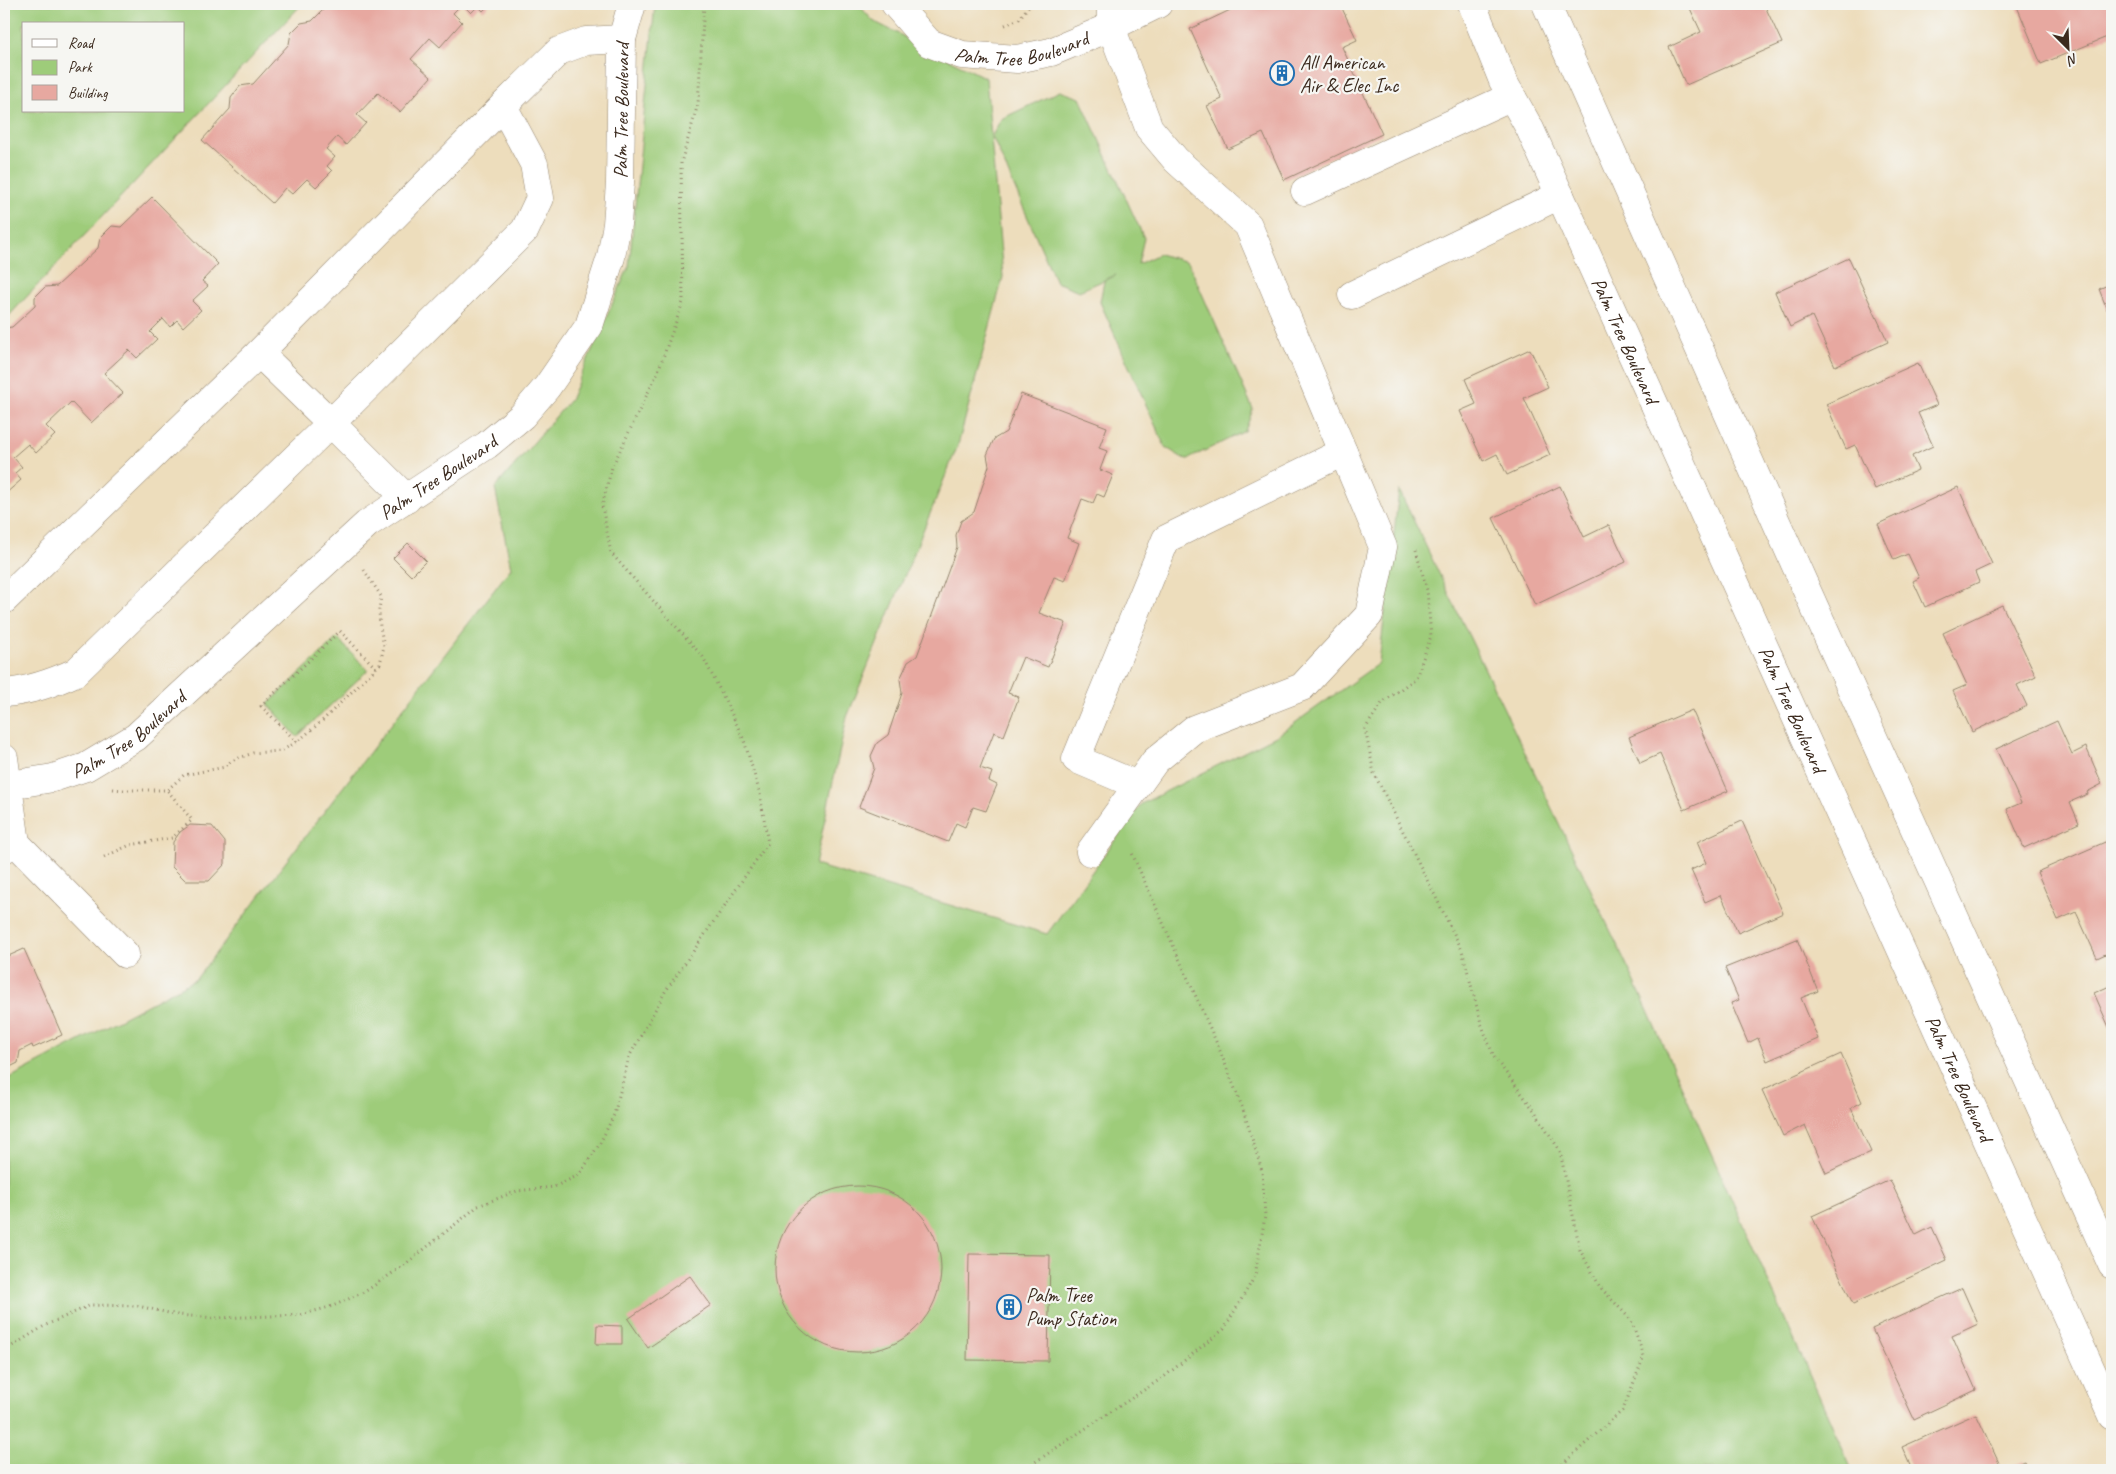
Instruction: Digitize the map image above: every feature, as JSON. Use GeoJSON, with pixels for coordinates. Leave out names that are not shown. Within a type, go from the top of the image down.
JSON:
{"type":"FeatureCollection","features":[{"type":"Feature","properties":{"kind":"street","name":"Palm Tree Boulevard"},"geometry":{"type":"LineString","coordinates":[[6,785],[53,778],[88,765],[136,737],[367,524],[487,445],[522,416],[547,387],[589,326],[611,257],[617,224],[620,183],[622,39],[632,4]]}},
{"type":"Feature","properties":{"kind":"street","name":"Palm Tree Boulevard"},"geometry":{"type":"LineString","coordinates":[[894,4],[929,42],[962,56],[1017,58],[1051,52],[1111,15],[1158,4]]}},
{"type":"Feature","properties":{"kind":"street","name":"Palm Tree Boulevard"},"geometry":{"type":"LineString","coordinates":[[1472,4],[1485,38],[1560,194],[2112,1416]]}},
{"type":"Feature","properties":{"kind":"street"},"geometry":{"type":"LineString","coordinates":[[1546,4],[1800,576],[2112,1265]]}},
{"type":"Feature","properties":{"kind":"street"},"geometry":{"type":"LineString","coordinates":[[1090,852],[1154,761],[1194,729],[1302,687],[1369,615],[1383,547],[1248,225],[1176,160],[1149,128],[1111,15]]}},
{"type":"Feature","properties":{"kind":"street"},"geometry":{"type":"LineString","coordinates":[[4,600],[259,353],[559,51],[586,41],[622,39]]}},
{"type":"Feature","properties":{"kind":"street"},"geometry":{"type":"LineString","coordinates":[[1305,191],[1512,96]]}},
{"type":"Feature","properties":{"kind":"street"},"geometry":{"type":"LineString","coordinates":[[4,693],[48,685],[76,672],[525,230],[540,198],[534,164],[503,106]]}},
{"type":"Feature","properties":{"kind":"street"},"geometry":{"type":"LineString","coordinates":[[1352,295],[1560,194]]}},
{"type":"Feature","properties":{"kind":"street"},"geometry":{"type":"LineString","coordinates":[[259,353],[406,499]]}},
{"type":"Feature","properties":{"kind":"street"},"geometry":{"type":"LineString","coordinates":[[1137,785],[1076,759],[1166,539],[1343,452]]}},
{"type":"Feature","properties":{"kind":"street"},"geometry":{"type":"LineString","coordinates":[[4,758],[10,846],[125,954]]}},
{"type":"Feature","properties":{"kind":"path"},"geometry":{"type":"LineString","coordinates":[[4,1352],[46,1325],[91,1306],[138,1306],[178,1315],[216,1318],[300,1315],[333,1306],[366,1291],[407,1263],[478,1206],[517,1191],[554,1187],[579,1175],[600,1144],[614,1115],[629,1057],[665,992],[768,843],[760,794],[744,740],[703,657],[611,553],[602,506],[612,467],[656,374],[683,302],[681,163],[698,104],[704,4]]}},
{"type":"Feature","properties":{"kind":"path"},"geometry":{"type":"LineString","coordinates":[[1004,26],[1019,19],[1030,4]]}},
{"type":"Feature","properties":{"kind":"path"},"geometry":{"type":"LineString","coordinates":[[88,765],[100,784],[110,788],[123,790],[167,790],[184,775],[226,767],[232,761],[253,753],[281,751],[296,742],[323,720],[380,664],[384,646],[380,619],[382,596],[344,544]]}},
{"type":"Feature","properties":{"kind":"path"},"geometry":{"type":"LineString","coordinates":[[1415,547],[1427,590],[1431,636],[1416,678],[1382,703],[1365,729],[1374,773],[1462,950],[1481,1023],[1494,1057],[1534,1110],[1560,1151],[1580,1250],[1600,1287],[1631,1320],[1644,1356],[1623,1410],[1556,1470]]}},
{"type":"Feature","properties":{"kind":"path"},"geometry":{"type":"LineString","coordinates":[[296,742],[261,706],[340,631],[376,668]]}},
{"type":"Feature","properties":{"kind":"path"},"geometry":{"type":"LineString","coordinates":[[104,856],[130,845],[172,838],[192,820],[167,790]]}},
{"type":"Feature","properties":{"kind":"path"},"geometry":{"type":"LineString","coordinates":[[1023,1470],[1165,1376],[1224,1329],[1255,1276],[1265,1216],[1262,1171],[1243,1108],[1183,963],[1115,816]]}},
{"type":"Feature","properties":{"kind":"green space"},"geometry":{"type":"Polygon","coordinates":[[[4,4],[302,4],[4,321],[4,4]]]}},
{"type":"Feature","properties":{"kind":"green space"},"geometry":{"type":"Polygon","coordinates":[[[655,4],[858,4],[873,21],[986,78],[1003,277],[958,445],[847,717],[815,865],[1047,934],[1141,804],[1278,735],[1379,663],[1399,490],[1635,982],[1852,1470],[4,1470],[4,1081],[196,979],[511,568],[495,488],[570,400],[629,266],[655,4]]]}},
{"type":"Feature","properties":{"kind":"green space"},"geometry":{"type":"Polygon","coordinates":[[[1060,91],[1080,98],[1144,238],[1138,264],[1159,254],[1188,262],[1253,409],[1245,431],[1186,460],[1165,447],[1100,302],[1104,281],[1116,275],[1079,291],[1056,282],[992,136],[1001,119],[1060,91]]]}},
{"type":"Feature","properties":{"kind":"green space"},"geometry":{"type":"Polygon","coordinates":[[[337,638],[368,670],[297,737],[268,704],[337,638]]]}},
{"type":"Feature","properties":{"kind":"building"},"geometry":{"type":"Polygon","coordinates":[[[329,4],[462,4],[453,13],[462,22],[440,47],[430,38],[411,59],[431,77],[400,112],[378,93],[357,115],[366,123],[346,145],[337,137],[326,149],[335,157],[327,166],[332,171],[316,187],[307,179],[292,194],[285,188],[272,203],[202,140],[230,109],[231,98],[240,86],[253,84],[289,44],[291,33],[301,23],[312,21],[329,4]]]}},
{"type":"Feature","properties":{"kind":"building"},"geometry":{"type":"Polygon","coordinates":[[[462,4],[490,4],[483,11],[478,6],[471,13],[462,4]]]}},
{"type":"Feature","properties":{"kind":"building","name":"All American Air & Elec Inc"},"geometry":{"type":"Polygon","coordinates":[[[1243,4],[1340,4],[1357,40],[1342,47],[1382,134],[1284,180],[1263,133],[1228,149],[1207,106],[1222,99],[1190,29],[1243,4]]]}},
{"type":"Feature","properties":{"kind":"building"},"geometry":{"type":"Polygon","coordinates":[[[1688,4],[1764,4],[1782,43],[1686,85],[1669,47],[1701,32],[1688,4]]]}},
{"type":"Feature","properties":{"kind":"building"},"geometry":{"type":"Polygon","coordinates":[[[2016,4],[2108,4],[2112,13],[2112,35],[2041,64],[2016,4]]]}},
{"type":"Feature","properties":{"kind":"building"},"geometry":{"type":"Polygon","coordinates":[[[152,197],[218,264],[202,281],[208,286],[192,301],[201,310],[183,327],[177,320],[170,327],[163,319],[150,332],[157,339],[137,358],[129,350],[104,373],[123,393],[91,423],[71,402],[46,426],[55,435],[36,453],[28,444],[13,457],[22,467],[15,473],[21,480],[4,495],[4,328],[12,327],[35,306],[35,297],[45,287],[57,286],[98,248],[100,238],[112,226],[121,227],[152,197]]]}},
{"type":"Feature","properties":{"kind":"building"},"geometry":{"type":"Polygon","coordinates":[[[1849,258],[1888,342],[1835,366],[1812,316],[1790,327],[1775,292],[1849,258]]]}},
{"type":"Feature","properties":{"kind":"building"},"geometry":{"type":"Polygon","coordinates":[[[2112,283],[2112,322],[2099,289],[2112,283]]]}},
{"type":"Feature","properties":{"kind":"building"},"geometry":{"type":"Polygon","coordinates":[[[1530,349],[1548,387],[1524,398],[1550,455],[1507,475],[1497,454],[1483,461],[1460,411],[1476,404],[1465,379],[1530,349]]]}},
{"type":"Feature","properties":{"kind":"building"},"geometry":{"type":"Polygon","coordinates":[[[1918,363],[1937,405],[1918,413],[1933,446],[1912,456],[1918,470],[1875,489],[1855,445],[1846,449],[1826,404],[1918,363]]]}},
{"type":"Feature","properties":{"kind":"building"},"geometry":{"type":"Polygon","coordinates":[[[1021,394],[1107,427],[1099,448],[1107,451],[1100,470],[1113,475],[1104,497],[1097,494],[1093,503],[1082,499],[1067,538],[1079,543],[1065,581],[1054,577],[1039,613],[1066,623],[1048,667],[1023,657],[1008,693],[1019,697],[1004,736],[994,732],[980,768],[992,772],[989,781],[997,785],[986,811],[973,807],[965,827],[956,823],[948,842],[859,807],[874,768],[871,756],[877,743],[888,735],[902,693],[900,679],[908,662],[917,656],[957,547],[956,535],[961,521],[974,512],[989,466],[987,455],[994,439],[1006,432],[1021,394]]]}},
{"type":"Feature","properties":{"kind":"building"},"geometry":{"type":"Polygon","coordinates":[[[1560,486],[1584,537],[1609,525],[1626,562],[1535,605],[1493,518],[1560,486]]]}},
{"type":"Feature","properties":{"kind":"building"},"geometry":{"type":"Polygon","coordinates":[[[1958,487],[1992,564],[1975,572],[1979,582],[1925,607],[1913,581],[1919,578],[1908,554],[1894,560],[1878,524],[1958,487]]]}},
{"type":"Feature","properties":{"kind":"building"},"geometry":{"type":"Polygon","coordinates":[[[408,543],[426,561],[411,576],[393,558],[408,543]]]}},
{"type":"Feature","properties":{"kind":"building"},"geometry":{"type":"Polygon","coordinates":[[[2002,605],[2036,676],[2017,685],[2027,706],[1972,732],[1953,691],[1967,685],[1943,633],[2002,605]]]}},
{"type":"Feature","properties":{"kind":"building"},"geometry":{"type":"Polygon","coordinates":[[[1692,710],[1728,791],[1684,810],[1660,754],[1640,763],[1629,737],[1692,710]]]}},
{"type":"Feature","properties":{"kind":"building"},"geometry":{"type":"Polygon","coordinates":[[[2057,721],[2072,754],[2086,747],[2102,784],[2087,792],[2088,794],[2070,802],[2079,823],[2024,848],[2007,809],[2021,803],[1996,749],[2057,721]]]}},
{"type":"Feature","properties":{"kind":"building"},"geometry":{"type":"Polygon","coordinates":[[[1742,821],[1783,913],[1738,933],[1721,895],[1705,902],[1691,870],[1706,863],[1697,842],[1742,821]]]}},
{"type":"Feature","properties":{"kind":"building"},"geometry":{"type":"Polygon","coordinates":[[[190,825],[212,826],[225,842],[225,864],[209,881],[186,881],[172,867],[173,842],[180,832],[190,825]]]}},
{"type":"Feature","properties":{"kind":"building"},"geometry":{"type":"Polygon","coordinates":[[[2112,839],[2112,951],[2097,958],[2076,912],[2058,920],[2037,872],[2112,839]]]}},
{"type":"Feature","properties":{"kind":"building"},"geometry":{"type":"Polygon","coordinates":[[[1797,939],[1818,991],[1801,998],[1818,1039],[1767,1061],[1758,1038],[1748,1043],[1731,1003],[1739,1000],[1725,968],[1797,939]]]}},
{"type":"Feature","properties":{"kind":"building"},"geometry":{"type":"Polygon","coordinates":[[[24,949],[62,1035],[33,1048],[32,1045],[20,1051],[18,1063],[4,1070],[4,958],[24,949]]]}},
{"type":"Feature","properties":{"kind":"building"},"geometry":{"type":"Polygon","coordinates":[[[2112,985],[2112,1034],[2094,993],[2112,985]]]}},
{"type":"Feature","properties":{"kind":"building"},"geometry":{"type":"Polygon","coordinates":[[[1841,1054],[1862,1102],[1851,1108],[1871,1152],[1826,1173],[1805,1125],[1783,1136],[1762,1090],[1841,1054]]]}},
{"type":"Feature","properties":{"kind":"building"},"geometry":{"type":"Polygon","coordinates":[[[1890,1180],[1916,1235],[1932,1227],[1947,1260],[1853,1304],[1812,1216],[1890,1180]]]}},
{"type":"Feature","properties":{"kind":"building"},"geometry":{"type":"Polygon","coordinates":[[[858,1186],[890,1193],[904,1200],[917,1210],[927,1223],[934,1237],[941,1269],[934,1301],[927,1315],[917,1328],[904,1338],[890,1345],[858,1352],[826,1345],[812,1338],[799,1328],[789,1315],[782,1301],[775,1269],[782,1237],[789,1223],[799,1210],[812,1200],[826,1193],[858,1186]]]}},
{"type":"Feature","properties":{"kind":"building","name":"Palm Tree Pump Station"},"geometry":{"type":"Polygon","coordinates":[[[969,1254],[1050,1255],[1048,1361],[967,1360],[969,1254]]]}},
{"type":"Feature","properties":{"kind":"building"},"geometry":{"type":"Polygon","coordinates":[[[690,1276],[711,1305],[648,1348],[628,1319],[690,1276]]]}},
{"type":"Feature","properties":{"kind":"building"},"geometry":{"type":"Polygon","coordinates":[[[1962,1288],[1978,1324],[1952,1336],[1976,1390],[1914,1419],[1872,1329],[1962,1288]]]}},
{"type":"Feature","properties":{"kind":"building"},"geometry":{"type":"Polygon","coordinates":[[[597,1325],[622,1326],[622,1344],[596,1344],[597,1325]]]}},
{"type":"Feature","properties":{"kind":"building"},"geometry":{"type":"Polygon","coordinates":[[[1976,1414],[1999,1463],[1994,1466],[1996,1470],[1912,1470],[1902,1447],[1976,1414]]]}},
{"type":"Feature","properties":{"kind":"building"},"geometry":{"type":"Polygon","coordinates":[[[2024,1461],[2028,1470],[2003,1470],[2024,1461]]]}},
{"type":"Feature","properties":{"kind":"place","name":"All American Air & Elec Inc"},"geometry":{"type":"Point","coordinates":[1282,73]}},
{"type":"Feature","properties":{"kind":"place","name":"Palm Tree Pump Station"},"geometry":{"type":"Point","coordinates":[1009,1307]}}]}
